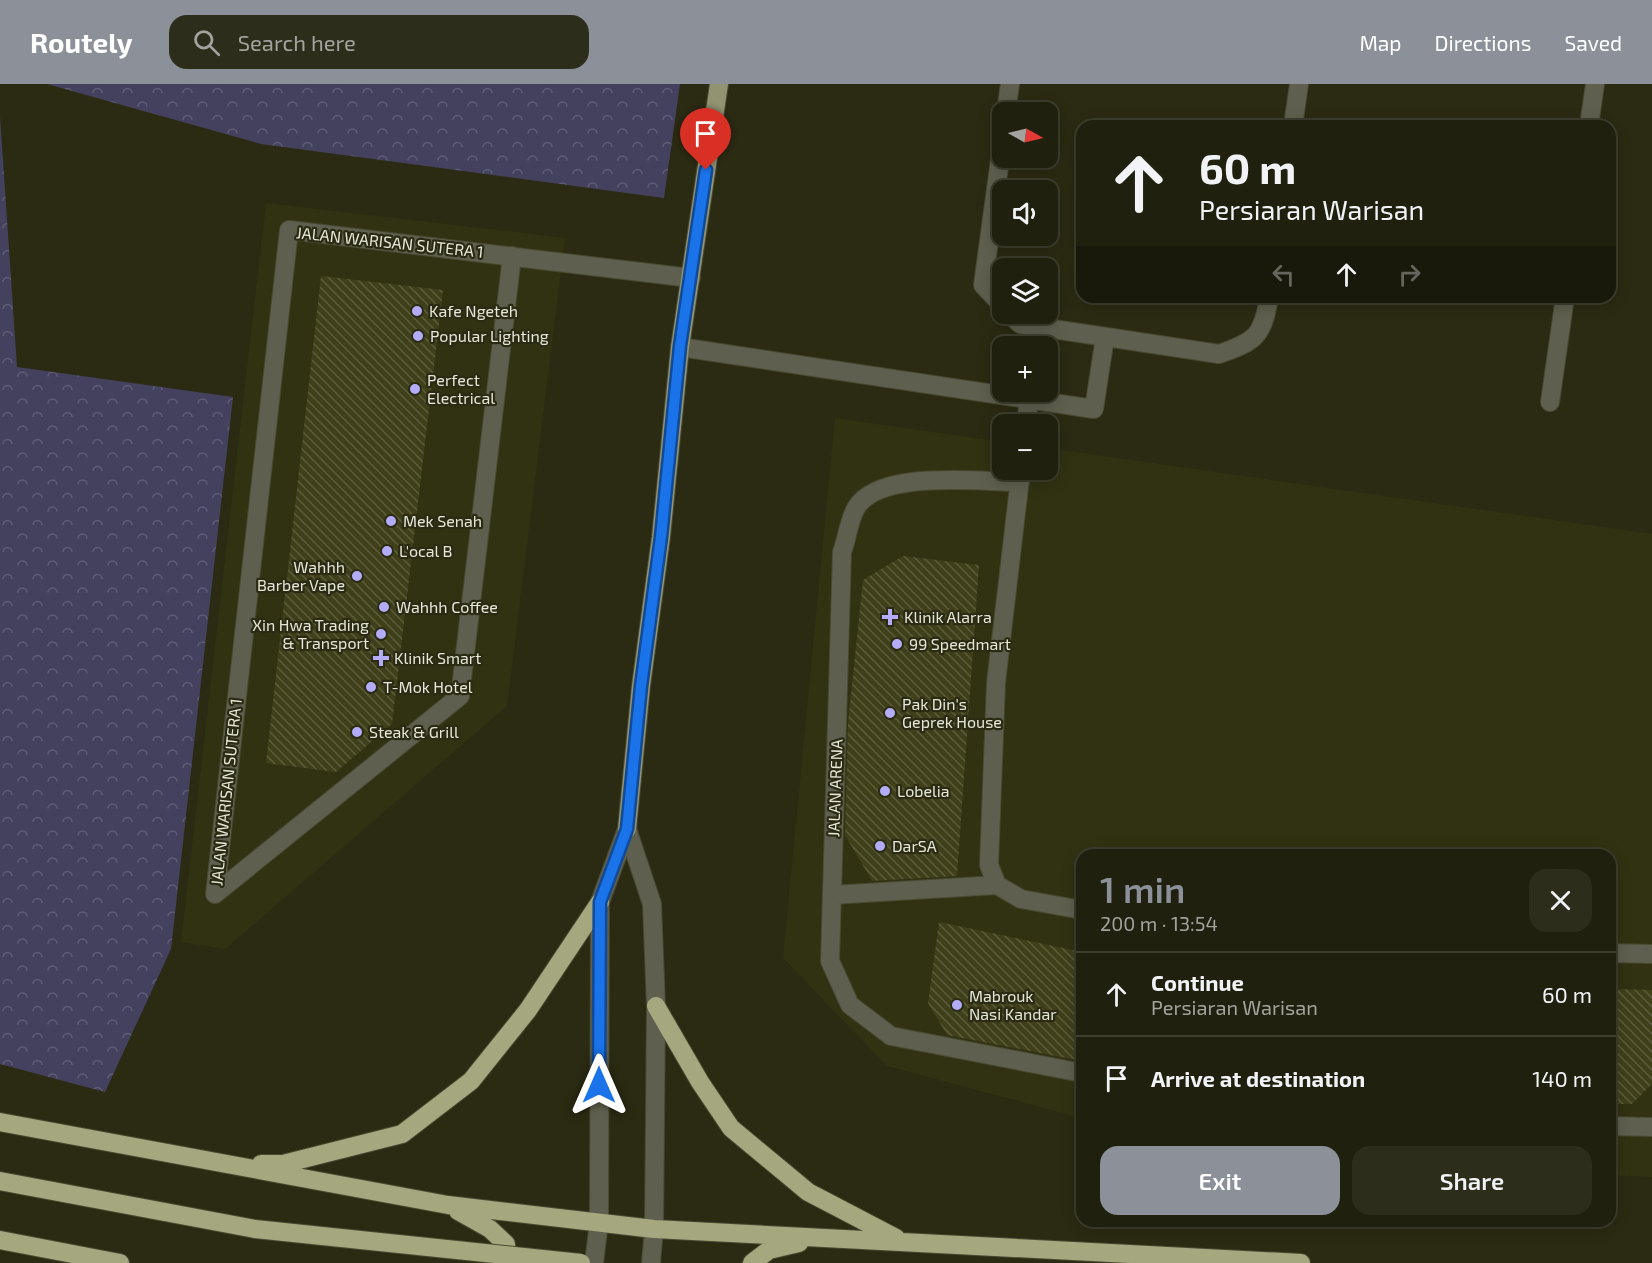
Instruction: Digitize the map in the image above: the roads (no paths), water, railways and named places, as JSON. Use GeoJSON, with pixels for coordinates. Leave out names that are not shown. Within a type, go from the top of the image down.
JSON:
{"type":"FeatureCollection","features":[{"type":"Feature","properties":{"kind":"highway"},"geometry":{"type":"LineString","coordinates":[[212,1163],[283,1164],[402,1134],[471,1081],[528,1010],[600,902]]}},
{"type":"Feature","properties":{"kind":"highway"},"geometry":{"type":"LineString","coordinates":[[656,1006],[700,1082],[731,1128],[807,1192],[900,1240]]}},
{"type":"Feature","properties":{"kind":"highway"},"geometry":{"type":"LineString","coordinates":[[0,1122],[448,1205],[654,1229],[821,1239],[900,1240],[1301,1263]]}},
{"type":"Feature","properties":{"kind":"highway"},"geometry":{"type":"LineString","coordinates":[[0,1181],[255,1229],[581,1263]]}},
{"type":"Feature","properties":{"kind":"highway"},"geometry":{"type":"LineString","coordinates":[[448,1205],[490,1229],[506,1244],[507,1263]]}},
{"type":"Feature","properties":{"kind":"highway"},"geometry":{"type":"LineString","coordinates":[[752,1263],[769,1250],[821,1239]]}},
{"type":"Feature","properties":{"kind":"highway"},"geometry":{"type":"LineString","coordinates":[[0,1240],[120,1263]]}},
{"type":"Feature","properties":{"kind":"main road"},"geometry":{"type":"LineString","coordinates":[[627,829],[641,686],[661,537],[680,346],[719,84]]}},
{"type":"Feature","properties":{"kind":"street"},"geometry":{"type":"LineString","coordinates":[[1007,102],[1010,84]]}},
{"type":"Feature","properties":{"kind":"street"},"geometry":{"type":"LineString","coordinates":[[1294,120],[1299,84]]}},
{"type":"Feature","properties":{"kind":"street"},"geometry":{"type":"LineString","coordinates":[[1590,120],[1594,84]]}},
{"type":"Feature","properties":{"kind":"street"},"geometry":{"type":"LineString","coordinates":[[992,294],[983,285],[999,168]]}},
{"type":"Feature","properties":{"kind":"street","name":"JALAN WARISAN SUTERA 1"},"geometry":{"type":"LineString","coordinates":[[512,256],[460,696],[215,894],[289,230],[512,256],[691,278]]}},
{"type":"Feature","properties":{"kind":"street"},"geometry":{"type":"LineString","coordinates":[[1020,324],[1219,354],[1246,345],[1265,323],[1268,303]]}},
{"type":"Feature","properties":{"kind":"street"},"geometry":{"type":"LineString","coordinates":[[1550,402],[1564,303]]}},
{"type":"Feature","properties":{"kind":"street"},"geometry":{"type":"LineString","coordinates":[[1048,402],[1094,409],[1105,337]]}},
{"type":"Feature","properties":{"kind":"street"},"geometry":{"type":"LineString","coordinates":[[680,346],[992,393]]}},
{"type":"Feature","properties":{"kind":"street","name":"JALAN ARENA"},"geometry":{"type":"LineString","coordinates":[[992,477],[913,481],[877,488],[856,507],[842,552],[830,961],[850,1005],[891,1036],[1076,1073]]}},
{"type":"Feature","properties":{"kind":"street"},"geometry":{"type":"LineString","coordinates":[[997,885],[989,865],[996,683],[1020,480]]}},
{"type":"Feature","properties":{"kind":"street"},"geometry":{"type":"LineString","coordinates":[[594,1263],[599,1222],[600,902],[627,829]]}},
{"type":"Feature","properties":{"kind":"street"},"geometry":{"type":"LineString","coordinates":[[627,829],[652,904],[656,1006],[654,1229],[651,1263]]}},
{"type":"Feature","properties":{"kind":"street"},"geometry":{"type":"LineString","coordinates":[[832,895],[997,885],[1021,899],[1076,909]]}},
{"type":"Feature","properties":{"kind":"street"},"geometry":{"type":"LineString","coordinates":[[1616,953],[1652,954]]}},
{"type":"Feature","properties":{"kind":"street"},"geometry":{"type":"LineString","coordinates":[[1616,1126],[1652,1127]]}},
{"type":"Feature","properties":{"kind":"place","name":"Kafe Ngeteh"},"geometry":{"type":"Point","coordinates":[417,311]}},
{"type":"Feature","properties":{"kind":"place","name":"Popular Lighting"},"geometry":{"type":"Point","coordinates":[418,336]}},
{"type":"Feature","properties":{"kind":"place","name":"Perfect Electrical"},"geometry":{"type":"Point","coordinates":[415,389]}},
{"type":"Feature","properties":{"kind":"place","name":"Mek Senah"},"geometry":{"type":"Point","coordinates":[391,521]}},
{"type":"Feature","properties":{"kind":"place","name":"L'ocal B"},"geometry":{"type":"Point","coordinates":[387,551]}},
{"type":"Feature","properties":{"kind":"place","name":"Wahhh Barber Vape"},"geometry":{"type":"Point","coordinates":[357,576]}},
{"type":"Feature","properties":{"kind":"place","name":"Wahhh Coffee"},"geometry":{"type":"Point","coordinates":[384,607]}},
{"type":"Feature","properties":{"kind":"place","name":"Klinik Alarra"},"geometry":{"type":"Point","coordinates":[890,617]}},
{"type":"Feature","properties":{"kind":"place","name":"Xin Hwa Trading & Transport"},"geometry":{"type":"Point","coordinates":[381,634]}},
{"type":"Feature","properties":{"kind":"place","name":"99 Speedmart"},"geometry":{"type":"Point","coordinates":[897,644]}},
{"type":"Feature","properties":{"kind":"place","name":"Klinik Smart"},"geometry":{"type":"Point","coordinates":[381,658]}},
{"type":"Feature","properties":{"kind":"place","name":"T-Mok Hotel"},"geometry":{"type":"Point","coordinates":[371,687]}},
{"type":"Feature","properties":{"kind":"place","name":"Pak Din's Geprek House"},"geometry":{"type":"Point","coordinates":[890,713]}},
{"type":"Feature","properties":{"kind":"place","name":"Steak & Grill"},"geometry":{"type":"Point","coordinates":[357,732]}},
{"type":"Feature","properties":{"kind":"place","name":"Lobelia"},"geometry":{"type":"Point","coordinates":[885,791]}},
{"type":"Feature","properties":{"kind":"place","name":"DarSA"},"geometry":{"type":"Point","coordinates":[880,846]}},
{"type":"Feature","properties":{"kind":"place","name":"Mabrouk Nasi Kandar"},"geometry":{"type":"Point","coordinates":[957,1005]}}]}
